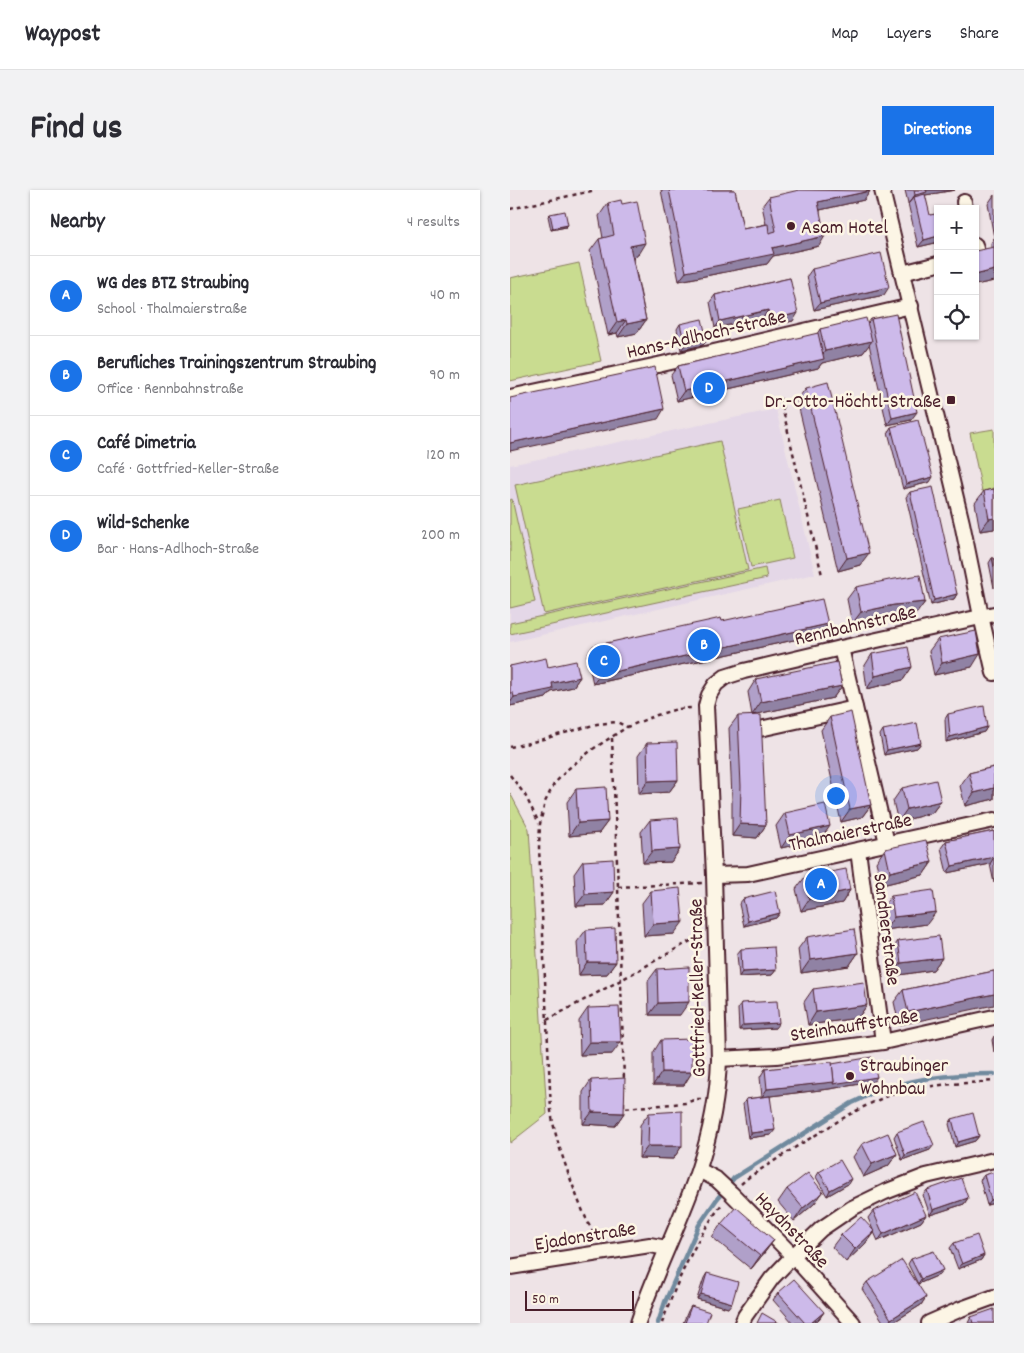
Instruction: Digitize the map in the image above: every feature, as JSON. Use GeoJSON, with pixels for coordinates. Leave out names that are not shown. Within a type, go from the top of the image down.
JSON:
{"type":"FeatureCollection","features":[{"type":"Feature","properties":{"kind":"street"},"geometry":{"type":"LineString","coordinates":[[882,190],[962,523],[987,615],[994,673]]}},
{"type":"Feature","properties":{"kind":"street"},"geometry":{"type":"LineString","coordinates":[[902,273],[934,265]]}},
{"type":"Feature","properties":{"kind":"street","name":"Hans-Adlhoch-Straße"},"geometry":{"type":"LineString","coordinates":[[510,397],[658,365],[911,306]]}},
{"type":"Feature","properties":{"kind":"street","name":"Rennbahnstraße"},"geometry":{"type":"LineString","coordinates":[[725,677],[841,648],[987,615]]}},
{"type":"Feature","properties":{"kind":"street"},"geometry":{"type":"LineString","coordinates":[[841,648],[887,843]]}},
{"type":"Feature","properties":{"kind":"street","name":"Gottfried-Keller-Straße"},"geometry":{"type":"LineString","coordinates":[[638,1323],[699,1170],[712,1120],[719,1079],[716,927],[706,706],[709,695],[716,684],[725,677]]}},
{"type":"Feature","properties":{"kind":"street"},"geometry":{"type":"LineString","coordinates":[[760,729],[855,708]]}},
{"type":"Feature","properties":{"kind":"street","name":"Thalmaierstraße"},"geometry":{"type":"LineString","coordinates":[[714,879],[748,874],[994,820]]}},
{"type":"Feature","properties":{"kind":"street","name":"Sandnerstraße"},"geometry":{"type":"LineString","coordinates":[[858,850],[883,1042]]}},
{"type":"Feature","properties":{"kind":"street","name":"Steinhauffstraße"},"geometry":{"type":"LineString","coordinates":[[719,1059],[776,1056],[883,1042],[994,1017]]}},
{"type":"Feature","properties":{"kind":"street"},"geometry":{"type":"LineString","coordinates":[[742,1323],[772,1278],[821,1229],[860,1204],[885,1192],[926,1176],[994,1160]]}},
{"type":"Feature","properties":{"kind":"street","name":"Haydnstraße"},"geometry":{"type":"LineString","coordinates":[[699,1170],[716,1179],[793,1256],[853,1323]]}},
{"type":"Feature","properties":{"kind":"street","name":"Ejadonstraße"},"geometry":{"type":"LineString","coordinates":[[510,1267],[650,1245],[667,1248]]}},
{"type":"Feature","properties":{"kind":"street"},"geometry":{"type":"LineString","coordinates":[[929,1323],[994,1297]]}},
{"type":"Feature","properties":{"kind":"path"},"geometry":{"type":"LineString","coordinates":[[510,209],[596,190]]}},
{"type":"Feature","properties":{"kind":"path"},"geometry":{"type":"LineString","coordinates":[[780,398],[822,575]]}},
{"type":"Feature","properties":{"kind":"path"},"geometry":{"type":"LineString","coordinates":[[606,1253],[582,1210],[554,1133],[551,1111],[539,847],[540,824],[545,802],[554,784],[569,768],[593,750],[627,727],[657,715],[706,706]]}},
{"type":"Feature","properties":{"kind":"path"},"geometry":{"type":"LineString","coordinates":[[510,747],[596,724],[617,722],[627,727]]}},
{"type":"Feature","properties":{"kind":"path"},"geometry":{"type":"LineString","coordinates":[[612,738],[624,1088]]}},
{"type":"Feature","properties":{"kind":"path"},"geometry":{"type":"LineString","coordinates":[[510,775],[526,796],[540,824]]}},
{"type":"Feature","properties":{"kind":"path"},"geometry":{"type":"LineString","coordinates":[[618,887],[714,879]]}},
{"type":"Feature","properties":{"kind":"path"},"geometry":{"type":"LineString","coordinates":[[547,1020],[716,927]]}},
{"type":"Feature","properties":{"kind":"path"},"geometry":{"type":"LineString","coordinates":[[662,1323],[685,1264],[711,1219],[730,1193],[749,1177],[837,1122],[889,1096],[915,1089],[994,1082]]}},
{"type":"Feature","properties":{"kind":"path"},"geometry":{"type":"LineString","coordinates":[[624,1098],[624,1108],[685,1104],[696,1099],[715,1100]]}},
{"type":"Feature","properties":{"kind":"shaded area"},"geometry":{"type":"Polygon","coordinates":[[[776,409],[815,574],[510,642],[510,465],[776,409]]]}},
{"type":"Feature","properties":{"kind":"green space"},"geometry":{"type":"Polygon","coordinates":[[[579,263],[601,361],[510,381],[510,278],[579,263]]]}},
{"type":"Feature","properties":{"kind":"green space"},"geometry":{"type":"Polygon","coordinates":[[[994,429],[994,489],[982,491],[970,433],[994,429]]]}},
{"type":"Feature","properties":{"kind":"green space"},"geometry":{"type":"Polygon","coordinates":[[[720,441],[748,570],[544,614],[515,485],[720,441]]]}},
{"type":"Feature","properties":{"kind":"green space"},"geometry":{"type":"Polygon","coordinates":[[[512,499],[535,602],[510,608],[510,500],[512,499]]]}},
{"type":"Feature","properties":{"kind":"green space"},"geometry":{"type":"Polygon","coordinates":[[[780,500],[793,558],[751,567],[738,509],[780,500]]]}},
{"type":"Feature","properties":{"kind":"green space"},"geometry":{"type":"Polygon","coordinates":[[[765,568],[767,578],[510,634],[510,623],[765,568]]]}},
{"type":"Feature","properties":{"kind":"green space"},"geometry":{"type":"Polygon","coordinates":[[[510,793],[529,829],[547,1114],[510,1143],[510,793]]]}},
{"type":"Feature","properties":{"kind":"building"},"geometry":{"type":"Polygon","coordinates":[[[669,190],[735,190],[743,229],[768,224],[769,233],[776,231],[769,197],[799,190],[870,191],[818,202],[825,236],[772,248],[774,254],[686,272],[669,190]]]}},
{"type":"Feature","properties":{"kind":"building"},"geometry":{"type":"Polygon","coordinates":[[[914,190],[926,190],[927,192],[915,195],[914,190]]]}},
{"type":"Feature","properties":{"kind":"building"},"geometry":{"type":"Polygon","coordinates":[[[925,194],[930,215],[934,214],[934,237],[924,240],[914,197],[925,194]]]}},
{"type":"Feature","properties":{"kind":"building"},"geometry":{"type":"Polygon","coordinates":[[[621,200],[622,204],[637,201],[645,243],[630,246],[646,320],[627,324],[626,320],[617,322],[599,239],[614,235],[608,203],[621,200]]]}},
{"type":"Feature","properties":{"kind":"building"},"geometry":{"type":"Polygon","coordinates":[[[565,211],[568,225],[553,228],[550,214],[565,211]]]}},
{"type":"Feature","properties":{"kind":"building"},"geometry":{"type":"Polygon","coordinates":[[[994,247],[994,270],[979,274],[979,250],[994,247]]]}},
{"type":"Feature","properties":{"kind":"building"},"geometry":{"type":"Polygon","coordinates":[[[881,253],[889,287],[820,303],[812,269],[881,253]]]}},
{"type":"Feature","properties":{"kind":"building"},"geometry":{"type":"Polygon","coordinates":[[[790,278],[798,313],[770,320],[768,310],[720,321],[715,295],[790,278]]]}},
{"type":"Feature","properties":{"kind":"building"},"geometry":{"type":"Polygon","coordinates":[[[896,314],[917,412],[892,418],[871,319],[896,314]]]}},
{"type":"Feature","properties":{"kind":"building"},"geometry":{"type":"Polygon","coordinates":[[[866,318],[872,341],[825,351],[820,329],[866,318]]]}},
{"type":"Feature","properties":{"kind":"building"},"geometry":{"type":"Polygon","coordinates":[[[702,319],[707,340],[685,345],[680,324],[702,319]]]}},
{"type":"Feature","properties":{"kind":"building"},"geometry":{"type":"Polygon","coordinates":[[[818,333],[824,359],[684,391],[678,366],[818,333]]]}},
{"type":"Feature","properties":{"kind":"building"},"geometry":{"type":"Polygon","coordinates":[[[655,367],[664,409],[510,443],[510,398],[655,367]]]}},
{"type":"Feature","properties":{"kind":"building"},"geometry":{"type":"Polygon","coordinates":[[[828,382],[869,553],[847,558],[806,388],[828,382]]]}},
{"type":"Feature","properties":{"kind":"building"},"geometry":{"type":"Polygon","coordinates":[[[918,420],[933,477],[906,484],[891,427],[918,420]]]}},
{"type":"Feature","properties":{"kind":"building"},"geometry":{"type":"Polygon","coordinates":[[[933,487],[957,594],[934,600],[910,492],[933,487]]]}},
{"type":"Feature","properties":{"kind":"building"},"geometry":{"type":"Polygon","coordinates":[[[994,489],[994,518],[989,519],[984,491],[994,489]]]}},
{"type":"Feature","properties":{"kind":"building"},"geometry":{"type":"Polygon","coordinates":[[[920,575],[925,602],[894,605],[861,612],[856,587],[920,575]]]}},
{"type":"Feature","properties":{"kind":"building"},"geometry":{"type":"Polygon","coordinates":[[[822,599],[828,624],[600,675],[593,646],[721,618],[722,621],[822,599]]]}},
{"type":"Feature","properties":{"kind":"building"},"geometry":{"type":"Polygon","coordinates":[[[976,631],[980,654],[942,663],[938,639],[976,631]]]}},
{"type":"Feature","properties":{"kind":"building"},"geometry":{"type":"Polygon","coordinates":[[[908,647],[912,667],[875,676],[872,654],[908,647]]]}},
{"type":"Feature","properties":{"kind":"building"},"geometry":{"type":"Polygon","coordinates":[[[546,658],[548,667],[576,661],[580,677],[552,683],[553,689],[514,697],[513,693],[510,693],[510,666],[546,658]]]}},
{"type":"Feature","properties":{"kind":"building"},"geometry":{"type":"Polygon","coordinates":[[[837,662],[842,686],[761,702],[756,679],[837,662]]]}},
{"type":"Feature","properties":{"kind":"building"},"geometry":{"type":"Polygon","coordinates":[[[984,706],[987,727],[950,737],[948,714],[984,706]]]}},
{"type":"Feature","properties":{"kind":"building"},"geometry":{"type":"Polygon","coordinates":[[[851,712],[871,805],[850,809],[830,717],[851,712]]]}},
{"type":"Feature","properties":{"kind":"building"},"geometry":{"type":"Polygon","coordinates":[[[761,715],[766,825],[740,824],[741,786],[738,716],[761,715]]]}},
{"type":"Feature","properties":{"kind":"building"},"geometry":{"type":"Polygon","coordinates":[[[917,723],[921,743],[887,750],[883,730],[917,723]]]}},
{"type":"Feature","properties":{"kind":"building"},"geometry":{"type":"Polygon","coordinates":[[[677,742],[678,780],[648,781],[647,743],[677,742]]]}},
{"type":"Feature","properties":{"kind":"building"},"geometry":{"type":"Polygon","coordinates":[[[994,767],[994,788],[974,793],[969,773],[994,767]]]}},
{"type":"Feature","properties":{"kind":"building"},"geometry":{"type":"Polygon","coordinates":[[[936,780],[941,801],[907,809],[902,788],[936,780]]]}},
{"type":"Feature","properties":{"kind":"building"},"geometry":{"type":"Polygon","coordinates":[[[606,787],[608,821],[578,823],[576,789],[606,787]]]}},
{"type":"Feature","properties":{"kind":"building"},"geometry":{"type":"Polygon","coordinates":[[[825,804],[830,826],[790,835],[785,813],[825,804]]]}},
{"type":"Feature","properties":{"kind":"building"},"geometry":{"type":"Polygon","coordinates":[[[678,818],[680,849],[652,851],[650,820],[678,818]]]}},
{"type":"Feature","properties":{"kind":"building"},"geometry":{"type":"Polygon","coordinates":[[[994,831],[994,857],[952,866],[946,841],[994,831]]]}},
{"type":"Feature","properties":{"kind":"building"},"geometry":{"type":"Polygon","coordinates":[[[926,840],[932,862],[890,872],[885,849],[926,840]]]}},
{"type":"Feature","properties":{"kind":"building"},"geometry":{"type":"Polygon","coordinates":[[[613,859],[614,892],[585,894],[583,861],[613,859]]]}},
{"type":"Feature","properties":{"kind":"building"},"geometry":{"type":"Polygon","coordinates":[[[846,869],[850,890],[809,899],[805,877],[846,869]]]}},
{"type":"Feature","properties":{"kind":"building"},"geometry":{"type":"Polygon","coordinates":[[[680,888],[683,922],[653,924],[651,891],[680,888]]]}},
{"type":"Feature","properties":{"kind":"building"},"geometry":{"type":"Polygon","coordinates":[[[933,890],[936,912],[894,917],[891,896],[933,890]]]}},
{"type":"Feature","properties":{"kind":"building"},"geometry":{"type":"Polygon","coordinates":[[[775,891],[780,913],[748,921],[743,899],[775,891]]]}},
{"type":"Feature","properties":{"kind":"building"},"geometry":{"type":"Polygon","coordinates":[[[615,928],[616,962],[587,962],[586,930],[615,928]]]}},
{"type":"Feature","properties":{"kind":"building"},"geometry":{"type":"Polygon","coordinates":[[[854,929],[858,953],[810,960],[807,937],[854,929]]]}},
{"type":"Feature","properties":{"kind":"building"},"geometry":{"type":"Polygon","coordinates":[[[939,936],[942,958],[901,963],[898,941],[939,936]]]}},
{"type":"Feature","properties":{"kind":"building"},"geometry":{"type":"Polygon","coordinates":[[[774,947],[776,970],[742,972],[741,949],[774,947]]]}},
{"type":"Feature","properties":{"kind":"building"},"geometry":{"type":"Polygon","coordinates":[[[689,967],[689,1002],[658,1003],[657,969],[689,967]]]}},
{"type":"Feature","properties":{"kind":"building"},"geometry":{"type":"Polygon","coordinates":[[[994,971],[994,994],[908,1012],[903,990],[994,971]]]}},
{"type":"Feature","properties":{"kind":"building"},"geometry":{"type":"Polygon","coordinates":[[[864,982],[867,1005],[816,1012],[813,989],[864,982]]]}},
{"type":"Feature","properties":{"kind":"building"},"geometry":{"type":"Polygon","coordinates":[[[777,1001],[779,1023],[743,1025],[741,1003],[777,1001]]]}},
{"type":"Feature","properties":{"kind":"building"},"geometry":{"type":"Polygon","coordinates":[[[619,1007],[621,1042],[589,1042],[588,1008],[619,1007]]]}},
{"type":"Feature","properties":{"kind":"building"},"geometry":{"type":"Polygon","coordinates":[[[692,1039],[692,1072],[662,1072],[661,1040],[692,1039]]]}},
{"type":"Feature","properties":{"kind":"building","name":"Straubinger Wohnbau"},"geometry":{"type":"Polygon","coordinates":[[[872,1057],[877,1077],[833,1084],[832,1064],[872,1057]]]}},
{"type":"Feature","properties":{"kind":"building"},"geometry":{"type":"Polygon","coordinates":[[[832,1062],[834,1082],[767,1089],[765,1069],[832,1062]]]}},
{"type":"Feature","properties":{"kind":"building"},"geometry":{"type":"Polygon","coordinates":[[[625,1078],[624,1113],[592,1112],[591,1080],[625,1078]]]}},
{"type":"Feature","properties":{"kind":"building"},"geometry":{"type":"Polygon","coordinates":[[[770,1096],[775,1130],[751,1133],[746,1099],[770,1096]]]}},
{"type":"Feature","properties":{"kind":"building"},"geometry":{"type":"Polygon","coordinates":[[[682,1111],[682,1146],[648,1146],[649,1113],[682,1111]]]}},
{"type":"Feature","properties":{"kind":"building"},"geometry":{"type":"Polygon","coordinates":[[[973,1113],[979,1136],[958,1142],[952,1119],[973,1113]]]}},
{"type":"Feature","properties":{"kind":"building"},"geometry":{"type":"Polygon","coordinates":[[[924,1122],[934,1145],[905,1155],[897,1132],[924,1122]]]}},
{"type":"Feature","properties":{"kind":"building"},"geometry":{"type":"Polygon","coordinates":[[[888,1133],[897,1154],[872,1164],[862,1144],[888,1133]]]}},
{"type":"Feature","properties":{"kind":"building"},"geometry":{"type":"Polygon","coordinates":[[[840,1160],[851,1179],[830,1190],[819,1172],[840,1160]]]}},
{"type":"Feature","properties":{"kind":"building"},"geometry":{"type":"Polygon","coordinates":[[[994,1172],[994,1199],[991,1200],[984,1175],[994,1172]]]}},
{"type":"Feature","properties":{"kind":"building"},"geometry":{"type":"Polygon","coordinates":[[[808,1173],[823,1192],[803,1208],[787,1189],[808,1173]]]}},
{"type":"Feature","properties":{"kind":"building"},"geometry":{"type":"Polygon","coordinates":[[[961,1178],[968,1198],[933,1210],[927,1190],[961,1178]]]}},
{"type":"Feature","properties":{"kind":"building"},"geometry":{"type":"Polygon","coordinates":[[[915,1192],[926,1215],[883,1234],[873,1211],[915,1192]]]}},
{"type":"Feature","properties":{"kind":"building"},"geometry":{"type":"Polygon","coordinates":[[[736,1207],[774,1240],[760,1256],[721,1224],[736,1207]]]}},
{"type":"Feature","properties":{"kind":"building"},"geometry":{"type":"Polygon","coordinates":[[[861,1217],[874,1231],[855,1249],[841,1235],[861,1217]]]}},
{"type":"Feature","properties":{"kind":"building"},"geometry":{"type":"Polygon","coordinates":[[[977,1235],[984,1255],[962,1264],[954,1243],[977,1235]]]}},
{"type":"Feature","properties":{"kind":"building"},"geometry":{"type":"Polygon","coordinates":[[[934,1251],[943,1270],[921,1279],[911,1259],[934,1251]]]}},
{"type":"Feature","properties":{"kind":"building"},"geometry":{"type":"Polygon","coordinates":[[[902,1260],[926,1297],[891,1319],[867,1282],[902,1260]]]}},
{"type":"Feature","properties":{"kind":"building"},"geometry":{"type":"Polygon","coordinates":[[[707,1273],[738,1282],[732,1303],[701,1294],[707,1273]]]}},
{"type":"Feature","properties":{"kind":"building"},"geometry":{"type":"Polygon","coordinates":[[[794,1279],[824,1312],[811,1323],[805,1323],[778,1293],[794,1279]]]}},
{"type":"Feature","properties":{"kind":"building"},"geometry":{"type":"Polygon","coordinates":[[[691,1306],[710,1312],[706,1323],[685,1323],[691,1306]]]}},
{"type":"Feature","properties":{"kind":"building"},"geometry":{"type":"Polygon","coordinates":[[[994,1309],[994,1323],[973,1323],[971,1317],[994,1309]]]}},
{"type":"Feature","properties":{"kind":"building"},"geometry":{"type":"Polygon","coordinates":[[[762,1313],[779,1323],[757,1323],[762,1313]]]}},
{"type":"Feature","properties":{"kind":"waterway"},"geometry":{"type":"LineString","coordinates":[[658,1323],[665,1302],[699,1225],[734,1178],[852,1103],[873,1093],[917,1080],[994,1074]]}},
{"type":"Feature","properties":{"kind":"place","name":"Asam Hotel"},"geometry":{"type":"Point","coordinates":[791,226]}},
{"type":"Feature","properties":{"kind":"place","name":"Wild-Schenke"},"geometry":{"type":"Point","coordinates":[709,388]}},
{"type":"Feature","properties":{"kind":"place","name":"Dr.-Otto-Höchtl-Straße"},"geometry":{"type":"Point","coordinates":[951,400]}},
{"type":"Feature","properties":{"kind":"place","name":"Berufliches Trainingszentrum Straubing"},"geometry":{"type":"Point","coordinates":[704,645]}},
{"type":"Feature","properties":{"kind":"place","name":"Café Dimetria"},"geometry":{"type":"Point","coordinates":[604,661]}},
{"type":"Feature","properties":{"kind":"place","name":"WG des BTZ Straubing"},"geometry":{"type":"Point","coordinates":[821,884]}},
{"type":"Feature","properties":{"kind":"place","name":"Straubinger Wohnbau"},"geometry":{"type":"Point","coordinates":[850,1076]}}]}
